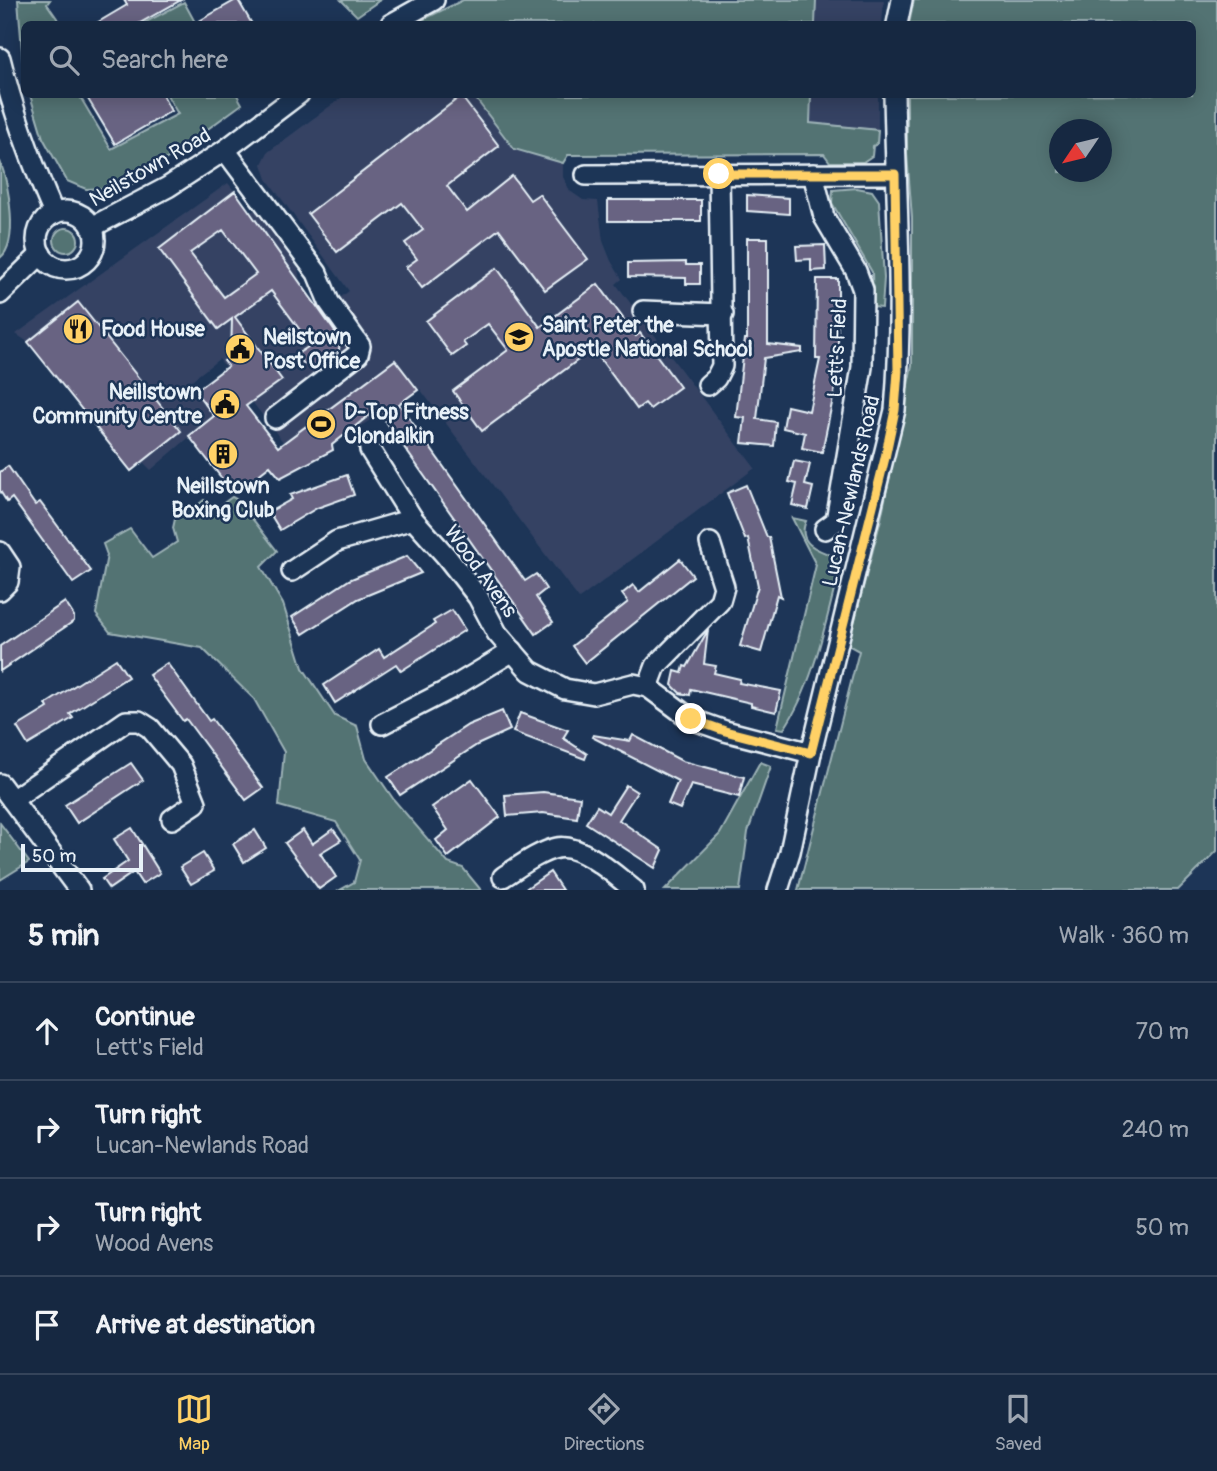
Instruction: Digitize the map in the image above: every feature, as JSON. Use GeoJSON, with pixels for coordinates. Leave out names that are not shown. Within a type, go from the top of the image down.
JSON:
{"type":"FeatureCollection","features":[{"type":"Feature","properties":{"kind":"street"},"geometry":{"type":"LineString","coordinates":[[396,21],[434,0]]}},
{"type":"Feature","properties":{"kind":"street"},"geometry":{"type":"LineString","coordinates":[[898,21],[902,0]]}},
{"type":"Feature","properties":{"kind":"street"},"geometry":{"type":"LineString","coordinates":[[0,58],[10,99],[31,160],[54,214],[44,221],[39,230],[37,242],[41,254],[0,294]]}},
{"type":"Feature","properties":{"kind":"street","name":"Neilstown Road"},"geometry":{"type":"LineString","coordinates":[[92,228],[168,187],[225,150],[294,98]]}},
{"type":"Feature","properties":{"kind":"street","name":"Lucan-Newlands Road"},"geometry":{"type":"LineString","coordinates":[[778,890],[790,852],[811,753],[895,410],[898,359],[894,98]]}},
{"type":"Feature","properties":{"kind":"street"},"geometry":{"type":"LineString","coordinates":[[225,150],[317,273],[329,302],[360,346],[358,354],[275,418]]}},
{"type":"Feature","properties":{"kind":"street"},"geometry":{"type":"LineString","coordinates":[[708,385],[716,378],[722,366],[719,174]]}},
{"type":"Feature","properties":{"kind":"street","name":"Lett's Field"},"geometry":{"type":"LineString","coordinates":[[813,174],[824,217],[856,271],[863,290],[864,345],[859,394],[836,521],[825,529]]}},
{"type":"Feature","properties":{"kind":"street"},"geometry":{"type":"LineString","coordinates":[[586,175],[895,174]]}},
{"type":"Feature","properties":{"kind":"street","name":"Neilstown Road"},"geometry":{"type":"LineString","coordinates":[[41,254],[56,267],[70,268],[78,266],[92,252],[92,228],[79,214],[62,211],[54,214]]}},
{"type":"Feature","properties":{"kind":"street"},"geometry":{"type":"LineString","coordinates":[[643,311],[723,314]]}},
{"type":"Feature","properties":{"kind":"street","name":"Wood Avens"},"geometry":{"type":"LineString","coordinates":[[370,450],[413,519],[478,597],[498,633],[530,671],[565,689],[594,694],[633,684],[648,687]]}},
{"type":"Feature","properties":{"kind":"street","name":"Wood Avens"},"geometry":{"type":"LineString","coordinates":[[292,571],[337,541],[413,519]]}},
{"type":"Feature","properties":{"kind":"street"},"geometry":{"type":"LineString","coordinates":[[710,543],[724,587],[720,601],[656,666],[648,687],[691,719],[725,731],[811,753]]}},
{"type":"Feature","properties":{"kind":"street"},"geometry":{"type":"LineString","coordinates":[[0,552],[10,567],[8,582],[0,590]]}},
{"type":"Feature","properties":{"kind":"street","name":"Wood Avens"},"geometry":{"type":"LineString","coordinates":[[382,724],[450,689],[513,651]]}},
{"type":"Feature","properties":{"kind":"street"},"geometry":{"type":"LineString","coordinates":[[79,890],[6,792],[126,721],[139,721],[150,728],[181,765],[196,803],[172,819]]}},
{"type":"Feature","properties":{"kind":"street"},"geometry":{"type":"LineString","coordinates":[[503,877],[559,847],[580,852],[634,890]]}},
{"type":"Feature","properties":{"kind":"shaded area"},"geometry":{"type":"Polygon","coordinates":[[[816,0],[884,0],[882,21],[815,21],[816,0]]]}},
{"type":"Feature","properties":{"kind":"shaded area","name":"Saint Peter the Apostle National School"},"geometry":{"type":"Polygon","coordinates":[[[341,98],[475,98],[514,149],[563,163],[563,177],[570,191],[583,200],[598,201],[603,241],[622,279],[616,284],[755,468],[579,599],[420,389],[300,464],[219,359],[188,383],[214,416],[151,470],[143,462],[131,471],[28,342],[16,334],[228,183],[251,212],[256,209],[298,268],[300,282],[334,327],[348,317],[337,300],[349,291],[267,179],[262,164],[268,152],[341,98]]]}},
{"type":"Feature","properties":{"kind":"shaded area"},"geometry":{"type":"Polygon","coordinates":[[[811,98],[878,98],[878,130],[809,123],[811,98]]]}},
{"type":"Feature","properties":{"kind":"green space"},"geometry":{"type":"Polygon","coordinates":[[[18,0],[50,0],[47,4],[59,21],[21,21],[21,38],[18,0]]]}},
{"type":"Feature","properties":{"kind":"green space"},"geometry":{"type":"Polygon","coordinates":[[[341,0],[380,0],[357,16],[341,0]]]}},
{"type":"Feature","properties":{"kind":"green space"},"geometry":{"type":"Polygon","coordinates":[[[463,0],[816,0],[815,21],[420,21],[463,0]]]}},
{"type":"Feature","properties":{"kind":"green space"},"geometry":{"type":"Polygon","coordinates":[[[914,0],[1217,0],[1217,851],[1178,890],[798,890],[859,651],[848,645],[881,519],[912,365],[912,218],[907,154],[907,98],[1196,98],[1196,21],[910,21],[914,0]]]}},
{"type":"Feature","properties":{"kind":"green space"},"geometry":{"type":"Polygon","coordinates":[[[184,2],[194,21],[148,21],[184,2]]]}},
{"type":"Feature","properties":{"kind":"green space"},"geometry":{"type":"Polygon","coordinates":[[[31,98],[81,98],[111,149],[178,114],[169,98],[239,98],[242,104],[128,187],[86,189],[67,181],[43,138],[31,98]]]}},
{"type":"Feature","properties":{"kind":"green space"},"geometry":{"type":"Polygon","coordinates":[[[475,98],[811,98],[810,123],[878,130],[877,144],[873,146],[872,156],[863,162],[830,162],[824,154],[568,155],[563,163],[514,149],[475,98]]]}},
{"type":"Feature","properties":{"kind":"green space"},"geometry":{"type":"Polygon","coordinates":[[[0,161],[9,197],[11,226],[10,239],[0,258],[0,161]]]}},
{"type":"Feature","properties":{"kind":"green space"},"geometry":{"type":"Polygon","coordinates":[[[857,188],[872,191],[879,201],[884,278],[882,308],[873,307],[872,272],[832,203],[833,190],[857,188]]]}},
{"type":"Feature","properties":{"kind":"green space"},"geometry":{"type":"Polygon","coordinates":[[[66,228],[77,235],[78,240],[71,251],[66,252],[55,245],[54,240],[61,229],[66,228]]]}},
{"type":"Feature","properties":{"kind":"green space"},"geometry":{"type":"Polygon","coordinates":[[[232,497],[238,500],[277,551],[261,567],[283,604],[303,668],[335,716],[357,726],[366,759],[394,800],[448,863],[463,868],[481,890],[340,890],[354,882],[360,860],[336,822],[279,806],[284,752],[254,699],[202,648],[110,632],[96,614],[107,555],[103,544],[130,529],[152,558],[177,542],[173,528],[175,519],[204,500],[218,507],[232,497]]]}},
{"type":"Feature","properties":{"kind":"green space"},"geometry":{"type":"Polygon","coordinates":[[[792,518],[806,521],[804,536],[813,547],[842,559],[812,669],[784,729],[777,728],[816,565],[792,518]]]}},
{"type":"Feature","properties":{"kind":"green space"},"geometry":{"type":"Polygon","coordinates":[[[760,762],[771,766],[748,832],[740,890],[665,890],[720,834],[760,762]]]}},
{"type":"Feature","properties":{"kind":"green space"},"geometry":{"type":"Polygon","coordinates":[[[0,823],[29,862],[0,880],[0,823]]]}},
{"type":"Feature","properties":{"kind":"building"},"geometry":{"type":"Polygon","coordinates":[[[124,0],[181,0],[143,21],[100,21],[127,5],[124,0]]]}},
{"type":"Feature","properties":{"kind":"building"},"geometry":{"type":"Polygon","coordinates":[[[238,0],[250,21],[199,21],[238,0]]]}},
{"type":"Feature","properties":{"kind":"building"},"geometry":{"type":"Polygon","coordinates":[[[87,98],[164,98],[171,111],[115,144],[87,98]]]}},
{"type":"Feature","properties":{"kind":"building"},"geometry":{"type":"Polygon","coordinates":[[[458,98],[463,98],[499,146],[447,186],[467,212],[512,176],[530,200],[539,194],[588,259],[545,290],[499,229],[422,288],[406,267],[417,259],[405,243],[423,230],[402,203],[337,252],[308,214],[458,98]]]}},
{"type":"Feature","properties":{"kind":"building"},"geometry":{"type":"Polygon","coordinates":[[[235,191],[340,339],[339,350],[319,366],[304,364],[297,354],[311,345],[271,291],[235,317],[282,380],[246,406],[278,447],[395,360],[418,390],[399,404],[525,581],[536,574],[546,589],[536,597],[553,622],[536,634],[377,409],[332,445],[333,450],[280,478],[270,466],[234,494],[189,436],[214,416],[195,391],[228,366],[224,361],[231,356],[232,319],[218,329],[159,249],[235,191]],[[223,230],[190,253],[224,297],[256,274],[223,230]]]}},
{"type":"Feature","properties":{"kind":"building"},"geometry":{"type":"Polygon","coordinates":[[[747,195],[789,198],[789,214],[747,211],[747,195]]]}},
{"type":"Feature","properties":{"kind":"building"},"geometry":{"type":"Polygon","coordinates":[[[608,200],[701,200],[701,221],[608,221],[608,200]]]}},
{"type":"Feature","properties":{"kind":"building"},"geometry":{"type":"Polygon","coordinates":[[[747,238],[768,238],[768,344],[802,348],[802,352],[764,358],[757,419],[776,422],[774,446],[742,443],[745,418],[736,417],[747,339],[747,238]]]}},
{"type":"Feature","properties":{"kind":"building"},"geometry":{"type":"Polygon","coordinates":[[[825,245],[826,270],[811,271],[811,259],[797,260],[796,246],[825,245]]]}},
{"type":"Feature","properties":{"kind":"building"},"geometry":{"type":"Polygon","coordinates":[[[686,262],[686,265],[700,265],[700,284],[686,284],[686,278],[628,277],[628,263],[686,262]]]}},
{"type":"Feature","properties":{"kind":"building"},"geometry":{"type":"Polygon","coordinates":[[[497,268],[540,327],[598,284],[636,336],[640,333],[680,387],[650,409],[645,403],[637,409],[593,349],[482,431],[453,391],[508,350],[488,324],[463,342],[466,346],[452,356],[426,321],[497,268]]]}},
{"type":"Feature","properties":{"kind":"building"},"geometry":{"type":"Polygon","coordinates":[[[817,279],[838,279],[838,374],[822,452],[802,448],[805,433],[783,428],[787,406],[809,411],[820,359],[816,359],[817,279]]]}},
{"type":"Feature","properties":{"kind":"building"},"geometry":{"type":"Polygon","coordinates":[[[78,302],[181,431],[131,471],[28,342],[78,302]]]}},
{"type":"Feature","properties":{"kind":"building"},"geometry":{"type":"Polygon","coordinates":[[[794,461],[810,464],[805,485],[813,487],[808,509],[792,505],[797,484],[789,482],[794,461]]]}},
{"type":"Feature","properties":{"kind":"building"},"geometry":{"type":"Polygon","coordinates":[[[8,466],[35,505],[40,502],[91,571],[73,583],[12,498],[7,502],[0,491],[0,472],[8,466]]]}},
{"type":"Feature","properties":{"kind":"building"},"geometry":{"type":"Polygon","coordinates":[[[347,475],[354,495],[317,508],[280,530],[269,512],[292,499],[290,495],[347,475]]]}},
{"type":"Feature","properties":{"kind":"building"},"geometry":{"type":"Polygon","coordinates":[[[746,485],[769,537],[781,597],[777,595],[761,652],[740,646],[758,586],[748,538],[745,539],[727,493],[746,485]]]}},
{"type":"Feature","properties":{"kind":"building"},"geometry":{"type":"Polygon","coordinates":[[[407,556],[421,573],[358,599],[303,634],[292,617],[349,580],[407,556]]]}},
{"type":"Feature","properties":{"kind":"building"},"geometry":{"type":"Polygon","coordinates":[[[680,559],[693,576],[585,663],[572,646],[628,602],[622,594],[633,585],[639,592],[680,559]]]}},
{"type":"Feature","properties":{"kind":"building"},"geometry":{"type":"Polygon","coordinates":[[[65,602],[74,616],[74,621],[0,671],[0,646],[65,602]]]}},
{"type":"Feature","properties":{"kind":"building"},"geometry":{"type":"Polygon","coordinates":[[[452,610],[465,630],[401,671],[396,664],[335,703],[324,685],[379,649],[384,657],[452,610]]]}},
{"type":"Feature","properties":{"kind":"building"},"geometry":{"type":"Polygon","coordinates":[[[708,630],[704,664],[716,666],[714,673],[740,679],[739,683],[781,691],[776,712],[751,706],[751,703],[691,689],[690,695],[680,693],[672,685],[675,671],[682,673],[684,666],[687,667],[708,630]]]}},
{"type":"Feature","properties":{"kind":"building"},"geometry":{"type":"Polygon","coordinates":[[[116,659],[128,677],[70,714],[73,718],[28,745],[17,727],[48,708],[46,704],[116,659]]]}},
{"type":"Feature","properties":{"kind":"building"},"geometry":{"type":"Polygon","coordinates":[[[167,663],[263,788],[246,800],[186,719],[183,721],[149,675],[167,663]]]}},
{"type":"Feature","properties":{"kind":"building"},"geometry":{"type":"Polygon","coordinates":[[[502,711],[510,730],[477,745],[400,795],[388,777],[468,725],[502,711]]]}},
{"type":"Feature","properties":{"kind":"building"},"geometry":{"type":"Polygon","coordinates":[[[520,713],[568,730],[563,738],[587,754],[585,759],[513,732],[520,713]]]}},
{"type":"Feature","properties":{"kind":"building"},"geometry":{"type":"Polygon","coordinates":[[[633,735],[682,761],[744,777],[739,797],[691,785],[680,809],[668,804],[678,781],[592,737],[630,741],[633,735]]]}},
{"type":"Feature","properties":{"kind":"building"},"geometry":{"type":"Polygon","coordinates":[[[131,763],[143,780],[77,823],[65,805],[131,763]]]}},
{"type":"Feature","properties":{"kind":"building"},"geometry":{"type":"Polygon","coordinates":[[[472,779],[500,817],[448,857],[436,840],[448,830],[432,807],[472,779]]]}},
{"type":"Feature","properties":{"kind":"building"},"geometry":{"type":"Polygon","coordinates":[[[626,785],[637,792],[619,820],[663,850],[655,868],[586,823],[597,806],[608,813],[626,785]]]}},
{"type":"Feature","properties":{"kind":"building"},"geometry":{"type":"Polygon","coordinates":[[[543,792],[580,797],[577,818],[543,813],[507,816],[505,795],[543,792]]]}},
{"type":"Feature","properties":{"kind":"building"},"geometry":{"type":"Polygon","coordinates":[[[132,828],[160,873],[142,884],[134,872],[109,889],[102,879],[128,861],[114,839],[132,828]]]}},
{"type":"Feature","properties":{"kind":"building"},"geometry":{"type":"Polygon","coordinates":[[[333,829],[341,840],[320,853],[336,877],[319,889],[285,843],[303,830],[312,844],[333,829]]]}},
{"type":"Feature","properties":{"kind":"building"},"geometry":{"type":"Polygon","coordinates":[[[255,830],[266,848],[244,862],[233,844],[255,830]]]}},
{"type":"Feature","properties":{"kind":"building"},"geometry":{"type":"Polygon","coordinates":[[[203,853],[214,871],[191,884],[180,867],[203,853]]]}},
{"type":"Feature","properties":{"kind":"building"},"geometry":{"type":"Polygon","coordinates":[[[550,872],[562,890],[524,890],[550,872]]]}},
{"type":"Feature","properties":{"kind":"place","name":"Food House"},"geometry":{"type":"Point","coordinates":[78,329]}},
{"type":"Feature","properties":{"kind":"place","name":"Saint Peter the Apostle National School"},"geometry":{"type":"Point","coordinates":[519,337]}},
{"type":"Feature","properties":{"kind":"place","name":"Neilstown Post Office"},"geometry":{"type":"Point","coordinates":[240,349]}},
{"type":"Feature","properties":{"kind":"place","name":"Neillstown Community Centre"},"geometry":{"type":"Point","coordinates":[225,404]}},
{"type":"Feature","properties":{"kind":"place","name":"D-Top Fitness Clondalkin"},"geometry":{"type":"Point","coordinates":[321,424]}},
{"type":"Feature","properties":{"kind":"place","name":"Neillstown Boxing Club"},"geometry":{"type":"Point","coordinates":[223,454]}},
{"type":"Feature","properties":{"kind":"route"},"geometry":{"type":"LineString","coordinates":[[691,719],[725,731],[811,753],[885,458],[895,410],[898,371],[895,174],[719,174]]}}]}
